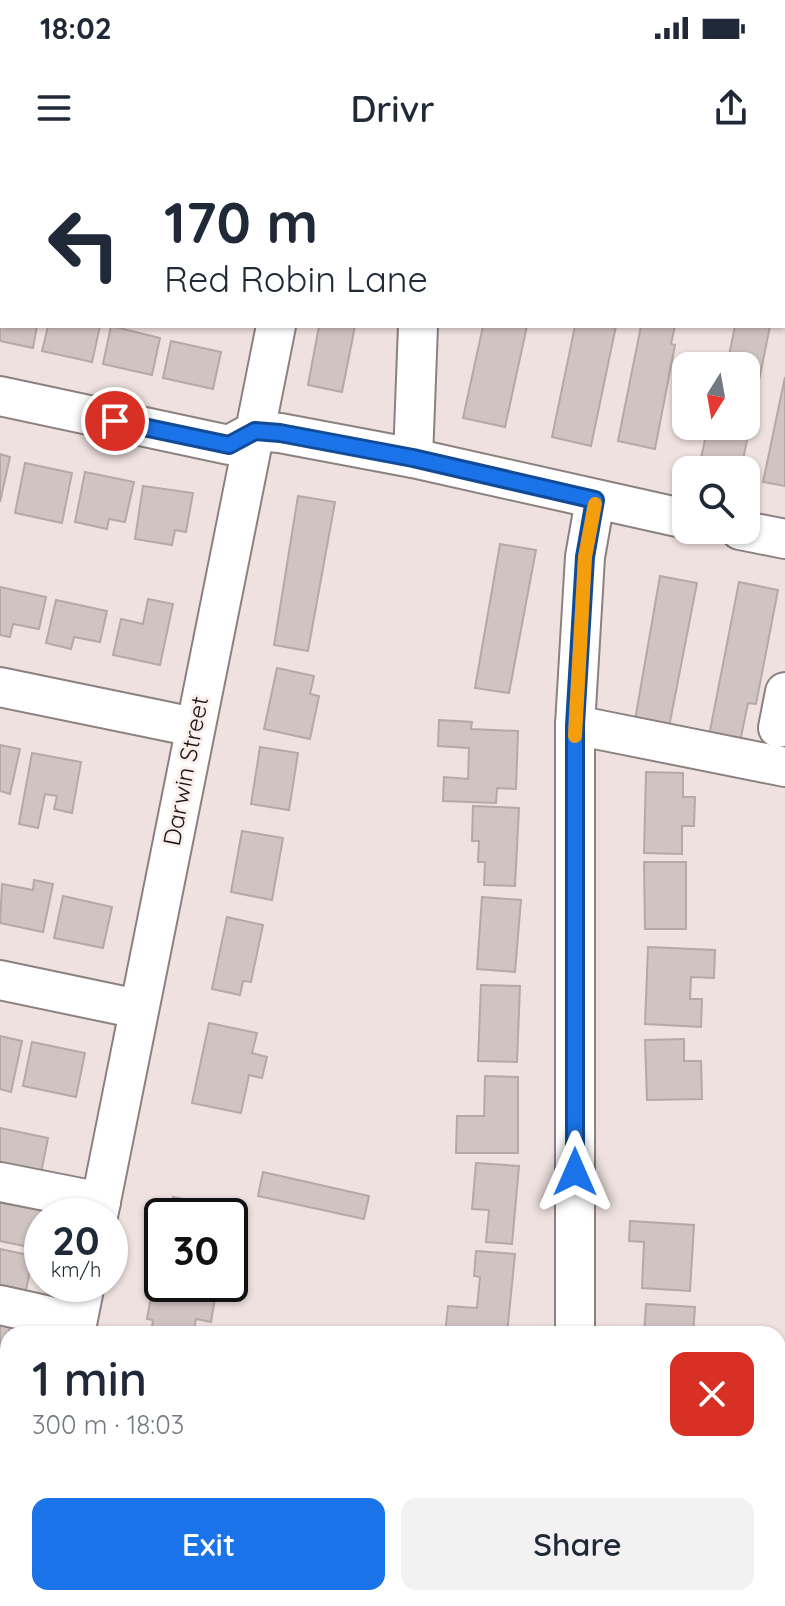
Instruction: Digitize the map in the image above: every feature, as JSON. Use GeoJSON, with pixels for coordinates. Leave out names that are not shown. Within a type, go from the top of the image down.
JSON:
{"type":"FeatureCollection","features":[{"type":"Feature","properties":{"kind":"street","name":"Darwin Street"},"geometry":{"type":"LineString","coordinates":[[102,1198],[276,328]]}},
{"type":"Feature","properties":{"kind":"street"},"geometry":{"type":"LineString","coordinates":[[413,458],[418,328]]}},
{"type":"Feature","properties":{"kind":"street"},"geometry":{"type":"LineString","coordinates":[[0,396],[229,445],[255,431],[413,458],[672,516]]}},
{"type":"Feature","properties":{"kind":"street"},"geometry":{"type":"LineString","coordinates":[[573,1326],[575,725],[585,557],[595,500]]}},
{"type":"Feature","properties":{"kind":"street"},"geometry":{"type":"LineString","coordinates":[[760,534],[785,539]]}},
{"type":"Feature","properties":{"kind":"street"},"geometry":{"type":"LineString","coordinates":[[0,687],[194,727]]}},
{"type":"Feature","properties":{"kind":"street"},"geometry":{"type":"LineString","coordinates":[[575,725],[785,767]]}},
{"type":"Feature","properties":{"kind":"street"},"geometry":{"type":"LineString","coordinates":[[0,980],[138,1009]]}},
{"type":"Feature","properties":{"kind":"street"},"geometry":{"type":"LineString","coordinates":[[0,1182],[59,1198]]}},
{"type":"Feature","properties":{"kind":"street"},"geometry":{"type":"LineString","coordinates":[[76,1326],[81,1302]]}},
{"type":"Feature","properties":{"kind":"street"},"geometry":{"type":"LineString","coordinates":[[0,1305],[69,1326]]}},
{"type":"Feature","properties":{"kind":"building"},"geometry":{"type":"Polygon","coordinates":[[[0,328],[37,328],[33,348],[0,341],[0,328]]]}},
{"type":"Feature","properties":{"kind":"building"},"geometry":{"type":"Polygon","coordinates":[[[48,328],[100,328],[92,362],[42,351],[48,328]]]}},
{"type":"Feature","properties":{"kind":"building"},"geometry":{"type":"Polygon","coordinates":[[[111,328],[160,338],[152,375],[103,364],[111,328]]]}},
{"type":"Feature","properties":{"kind":"building"},"geometry":{"type":"Polygon","coordinates":[[[319,328],[355,328],[342,392],[308,385],[319,328]]]}},
{"type":"Feature","properties":{"kind":"building"},"geometry":{"type":"Polygon","coordinates":[[[483,328],[527,328],[505,427],[463,418],[483,328]]]}},
{"type":"Feature","properties":{"kind":"building"},"geometry":{"type":"Polygon","coordinates":[[[575,328],[616,328],[591,446],[552,437],[575,328]]]}},
{"type":"Feature","properties":{"kind":"building"},"geometry":{"type":"Polygon","coordinates":[[[641,328],[675,328],[671,344],[675,345],[655,449],[618,441],[641,328]]]}},
{"type":"Feature","properties":{"kind":"building"},"geometry":{"type":"Polygon","coordinates":[[[735,328],[770,328],[760,376],[760,352],[730,352],[735,328]]]}},
{"type":"Feature","properties":{"kind":"building"},"geometry":{"type":"Polygon","coordinates":[[[171,341],[221,352],[213,389],[163,378],[171,341]]]}},
{"type":"Feature","properties":{"kind":"building"},"geometry":{"type":"Polygon","coordinates":[[[785,377],[785,486],[763,482],[785,377]]]}},
{"type":"Feature","properties":{"kind":"building"},"geometry":{"type":"Polygon","coordinates":[[[705,440],[747,440],[744,456],[701,456],[705,440]]]}},
{"type":"Feature","properties":{"kind":"building"},"geometry":{"type":"Polygon","coordinates":[[[0,454],[10,457],[0,502],[0,454]]]}},
{"type":"Feature","properties":{"kind":"building"},"geometry":{"type":"Polygon","coordinates":[[[25,463],[72,473],[62,523],[15,513],[25,463]]]}},
{"type":"Feature","properties":{"kind":"building"},"geometry":{"type":"Polygon","coordinates":[[[85,472],[134,482],[125,522],[109,519],[107,529],[75,522],[85,472]]]}},
{"type":"Feature","properties":{"kind":"building"},"geometry":{"type":"Polygon","coordinates":[[[143,486],[193,493],[186,532],[175,530],[172,545],[135,539],[143,486]]]}},
{"type":"Feature","properties":{"kind":"building"},"geometry":{"type":"Polygon","coordinates":[[[298,496],[335,502],[308,651],[274,645],[298,496]]]}},
{"type":"Feature","properties":{"kind":"building"},"geometry":{"type":"Polygon","coordinates":[[[500,544],[536,550],[509,693],[475,688],[500,544]]]}},
{"type":"Feature","properties":{"kind":"building"},"geometry":{"type":"Polygon","coordinates":[[[660,576],[697,583],[669,727],[635,720],[660,576]]]}},
{"type":"Feature","properties":{"kind":"building"},"geometry":{"type":"Polygon","coordinates":[[[739,582],[778,590],[756,704],[748,703],[740,742],[709,736],[739,582]]]}},
{"type":"Feature","properties":{"kind":"building"},"geometry":{"type":"Polygon","coordinates":[[[0,587],[46,597],[39,629],[13,624],[10,637],[0,635],[0,587]]]}},
{"type":"Feature","properties":{"kind":"building"},"geometry":{"type":"Polygon","coordinates":[[[148,599],[173,604],[160,665],[113,655],[121,619],[143,624],[148,599]]]}},
{"type":"Feature","properties":{"kind":"building"},"geometry":{"type":"Polygon","coordinates":[[[56,600],[107,611],[100,642],[74,637],[71,649],[46,643],[56,600]]]}},
{"type":"Feature","properties":{"kind":"building"},"geometry":{"type":"Polygon","coordinates":[[[277,668],[314,676],[310,694],[319,696],[310,739],[264,729],[277,668]]]}},
{"type":"Feature","properties":{"kind":"building"},"geometry":{"type":"Polygon","coordinates":[[[439,720],[472,722],[471,729],[518,731],[516,789],[497,788],[496,803],[443,801],[444,777],[468,779],[469,748],[438,746],[439,720]]]}},
{"type":"Feature","properties":{"kind":"building"},"geometry":{"type":"Polygon","coordinates":[[[0,745],[20,749],[10,794],[0,791],[0,745]]]}},
{"type":"Feature","properties":{"kind":"building"},"geometry":{"type":"Polygon","coordinates":[[[260,747],[298,753],[289,810],[251,804],[260,747]]]}},
{"type":"Feature","properties":{"kind":"building"},"geometry":{"type":"Polygon","coordinates":[[[32,753],[81,762],[72,813],[54,809],[57,796],[45,794],[38,828],[19,824],[32,753]]]}},
{"type":"Feature","properties":{"kind":"building"},"geometry":{"type":"Polygon","coordinates":[[[646,772],[683,773],[683,797],[695,797],[694,826],[682,826],[682,854],[644,853],[646,772]]]}},
{"type":"Feature","properties":{"kind":"building"},"geometry":{"type":"Polygon","coordinates":[[[473,806],[519,808],[515,886],[484,885],[485,862],[478,862],[479,841],[472,841],[473,806]]]}},
{"type":"Feature","properties":{"kind":"building"},"geometry":{"type":"Polygon","coordinates":[[[242,831],[283,838],[272,900],[231,892],[242,831]]]}},
{"type":"Feature","properties":{"kind":"building"},"geometry":{"type":"Polygon","coordinates":[[[644,862],[686,862],[686,929],[645,929],[644,862]]]}},
{"type":"Feature","properties":{"kind":"building"},"geometry":{"type":"Polygon","coordinates":[[[34,880],[53,884],[43,932],[0,923],[2,884],[33,890],[34,880]]]}},
{"type":"Feature","properties":{"kind":"building"},"geometry":{"type":"Polygon","coordinates":[[[63,896],[112,907],[103,948],[54,938],[63,896]]]}},
{"type":"Feature","properties":{"kind":"building"},"geometry":{"type":"Polygon","coordinates":[[[482,897],[521,900],[515,972],[477,969],[482,897]]]}},
{"type":"Feature","properties":{"kind":"building"},"geometry":{"type":"Polygon","coordinates":[[[227,917],[263,925],[251,982],[243,981],[240,995],[212,989],[227,917]]]}},
{"type":"Feature","properties":{"kind":"building"},"geometry":{"type":"Polygon","coordinates":[[[648,947],[715,950],[714,978],[691,977],[690,999],[702,999],[701,1027],[645,1024],[648,947]]]}},
{"type":"Feature","properties":{"kind":"building"},"geometry":{"type":"Polygon","coordinates":[[[481,985],[520,986],[517,1062],[478,1061],[481,985]]]}},
{"type":"Feature","properties":{"kind":"building"},"geometry":{"type":"Polygon","coordinates":[[[209,1023],[257,1033],[252,1053],[267,1057],[262,1078],[249,1075],[241,1113],[192,1103],[209,1023]]]}},
{"type":"Feature","properties":{"kind":"building"},"geometry":{"type":"Polygon","coordinates":[[[0,1036],[22,1041],[11,1092],[0,1089],[0,1036]]]}},
{"type":"Feature","properties":{"kind":"building"},"geometry":{"type":"Polygon","coordinates":[[[684,1039],[684,1061],[701,1061],[702,1099],[647,1100],[645,1040],[684,1039]]]}},
{"type":"Feature","properties":{"kind":"building"},"geometry":{"type":"Polygon","coordinates":[[[32,1042],[85,1053],[76,1097],[23,1086],[32,1042]]]}},
{"type":"Feature","properties":{"kind":"building"},"geometry":{"type":"Polygon","coordinates":[[[485,1076],[518,1077],[518,1153],[456,1153],[457,1116],[484,1116],[485,1076]]]}},
{"type":"Feature","properties":{"kind":"building"},"geometry":{"type":"Polygon","coordinates":[[[0,1128],[48,1138],[40,1178],[0,1169],[0,1128]]]}},
{"type":"Feature","properties":{"kind":"building"},"geometry":{"type":"Polygon","coordinates":[[[476,1163],[519,1166],[512,1244],[486,1242],[489,1210],[472,1209],[476,1163]]]}},
{"type":"Feature","properties":{"kind":"building"},"geometry":{"type":"Polygon","coordinates":[[[263,1172],[369,1196],[364,1219],[258,1196],[263,1172]]]}},
{"type":"Feature","properties":{"kind":"building"},"geometry":{"type":"Polygon","coordinates":[[[0,1200],[24,1205],[24,1246],[0,1241],[0,1200]]]}},
{"type":"Feature","properties":{"kind":"building"},"geometry":{"type":"Polygon","coordinates":[[[630,1221],[694,1225],[690,1291],[642,1288],[644,1242],[629,1241],[630,1221]]]}},
{"type":"Feature","properties":{"kind":"building"},"geometry":{"type":"Polygon","coordinates":[[[0,1249],[24,1254],[24,1295],[0,1290],[0,1249]]]}},
{"type":"Feature","properties":{"kind":"building"},"geometry":{"type":"Polygon","coordinates":[[[476,1251],[515,1254],[508,1326],[446,1326],[448,1306],[477,1308],[480,1277],[474,1276],[476,1251]]]}},
{"type":"Feature","properties":{"kind":"building"},"geometry":{"type":"Polygon","coordinates":[[[150,1302],[214,1302],[211,1322],[196,1319],[195,1326],[152,1326],[153,1320],[147,1319],[150,1302]]]}},
{"type":"Feature","properties":{"kind":"building"},"geometry":{"type":"Polygon","coordinates":[[[646,1304],[695,1307],[694,1326],[645,1326],[646,1304]]]}},
{"type":"Feature","properties":{"kind":"building"},"geometry":{"type":"Polygon","coordinates":[[[0,1321],[11,1323],[10,1326],[0,1326],[0,1321]]]}},
{"type":"Feature","properties":{"kind":"slow traffic"},"geometry":{"type":"LineString","coordinates":[[575,736],[585,557],[595,504]]}},
{"type":"Feature","properties":{"kind":"route"},"geometry":{"type":"LineString","coordinates":[[115,421],[229,445],[255,431],[280,433],[413,458],[595,500],[585,557],[575,725],[575,1172]]}}]}
